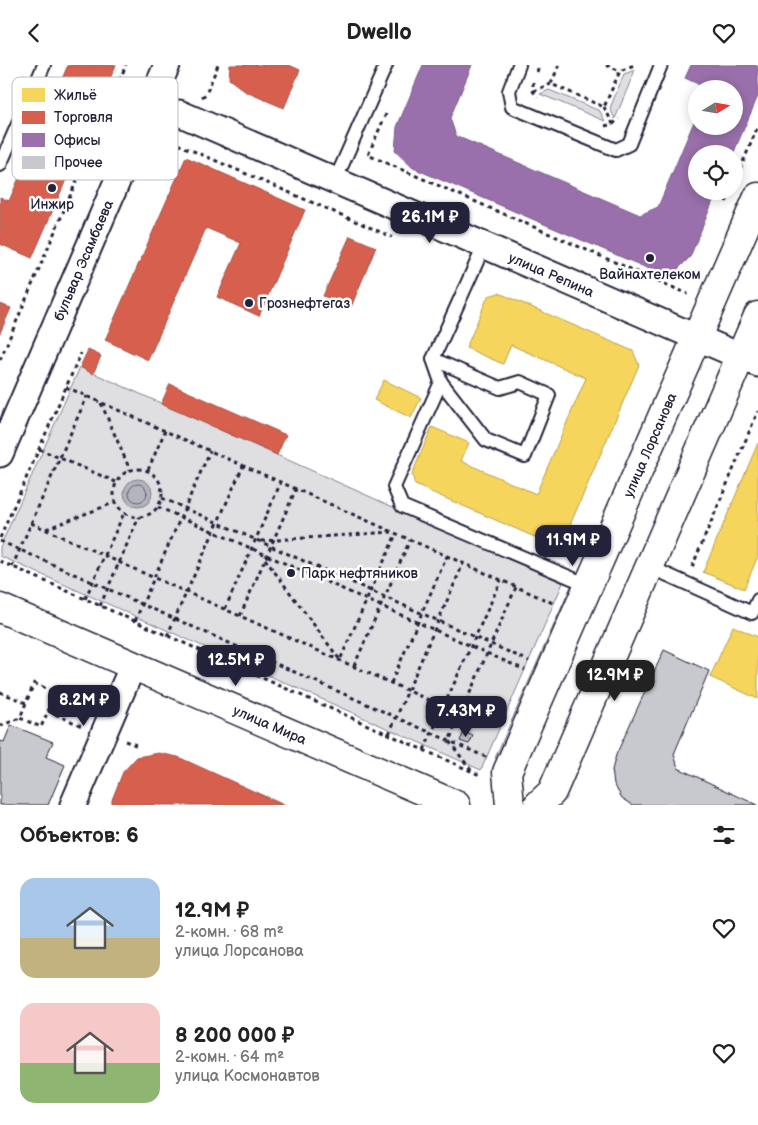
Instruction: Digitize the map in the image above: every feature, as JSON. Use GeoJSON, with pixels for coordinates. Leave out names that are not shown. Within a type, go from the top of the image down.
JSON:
{"type":"FeatureCollection","features":[{"type":"Feature","properties":{"kind":"main road","name":"улица Лорсанова"},"geometry":{"type":"LineString","coordinates":[[510,805],[507,772],[579,581],[685,333],[758,197]]}},
{"type":"Feature","properties":{"kind":"main road"},"geometry":{"type":"LineString","coordinates":[[538,805],[552,792],[650,567],[749,360],[758,316]]}},
{"type":"Feature","properties":{"kind":"main road","name":"улица Мира"},"geometry":{"type":"LineString","coordinates":[[0,608],[456,805]]}},
{"type":"Feature","properties":{"kind":"street","name":"бульвар Эсамбаева"},"geometry":{"type":"LineString","coordinates":[[162,77],[167,65]]}},
{"type":"Feature","properties":{"kind":"street","name":"улица Репина"},"geometry":{"type":"LineString","coordinates":[[179,113],[749,360]]}},
{"type":"Feature","properties":{"kind":"street","name":"бульвар Эсамбаева"},"geometry":{"type":"LineString","coordinates":[[0,454],[118,180]]}},
{"type":"Feature","properties":{"kind":"street"},"geometry":{"type":"LineString","coordinates":[[73,805],[133,665]]}},
{"type":"Feature","properties":{"kind":"lane"},"geometry":{"type":"LineString","coordinates":[[39,77],[44,65]]}},
{"type":"Feature","properties":{"kind":"lane"},"geometry":{"type":"LineString","coordinates":[[519,65],[509,91],[512,107],[616,150],[629,144],[661,65]]}},
{"type":"Feature","properties":{"kind":"lane"},"geometry":{"type":"LineString","coordinates":[[335,181],[381,67]]}},
{"type":"Feature","properties":{"kind":"lane"},"geometry":{"type":"LineString","coordinates":[[0,165],[12,138]]}},
{"type":"Feature","properties":{"kind":"lane"},"geometry":{"type":"LineString","coordinates":[[433,359],[500,388],[520,382],[549,395],[524,455],[486,439],[441,382],[433,359],[484,246]]}},
{"type":"Feature","properties":{"kind":"lane"},"geometry":{"type":"LineString","coordinates":[[441,382],[394,487],[402,506],[579,581]]}},
{"type":"Feature","properties":{"kind":"lane"},"geometry":{"type":"LineString","coordinates":[[650,567],[752,613],[758,600]]}},
{"type":"Feature","properties":{"kind":"path"},"geometry":{"type":"LineString","coordinates":[[121,77],[126,65]]}},
{"type":"Feature","properties":{"kind":"path"},"geometry":{"type":"LineString","coordinates":[[179,113],[206,94],[218,65]]}},
{"type":"Feature","properties":{"kind":"path"},"geometry":{"type":"LineString","coordinates":[[540,65],[532,83],[536,97],[544,101]]}},
{"type":"Feature","properties":{"kind":"path"},"geometry":{"type":"LineString","coordinates":[[551,84],[559,65]]}},
{"type":"Feature","properties":{"kind":"path"},"geometry":{"type":"LineString","coordinates":[[606,65],[620,71]]}},
{"type":"Feature","properties":{"kind":"path"},"geometry":{"type":"LineString","coordinates":[[604,107],[620,71],[634,65]]}},
{"type":"Feature","properties":{"kind":"path"},"geometry":{"type":"LineString","coordinates":[[533,91],[551,84],[604,107],[613,124]]}},
{"type":"Feature","properties":{"kind":"path"},"geometry":{"type":"LineString","coordinates":[[388,110],[368,155],[688,294]]}},
{"type":"Feature","properties":{"kind":"path"},"geometry":{"type":"LineString","coordinates":[[597,122],[605,126],[613,124],[618,120],[622,112]]}},
{"type":"Feature","properties":{"kind":"path"},"geometry":{"type":"LineString","coordinates":[[743,162],[758,126]]}},
{"type":"Feature","properties":{"kind":"path"},"geometry":{"type":"LineString","coordinates":[[178,144],[392,237]]}},
{"type":"Feature","properties":{"kind":"path"},"geometry":{"type":"LineString","coordinates":[[0,360],[77,180]]}},
{"type":"Feature","properties":{"kind":"path"},"geometry":{"type":"LineString","coordinates":[[723,209],[727,200]]}},
{"type":"Feature","properties":{"kind":"path"},"geometry":{"type":"LineString","coordinates":[[685,333],[688,294],[691,287]]}},
{"type":"Feature","properties":{"kind":"path"},"geometry":{"type":"LineString","coordinates":[[81,353],[0,539],[142,605],[490,759]]}},
{"type":"Feature","properties":{"kind":"path"},"geometry":{"type":"LineString","coordinates":[[66,387],[558,605],[579,581]]}},
{"type":"Feature","properties":{"kind":"path"},"geometry":{"type":"LineString","coordinates":[[12,567],[87,396]]}},
{"type":"Feature","properties":{"kind":"path"},"geometry":{"type":"LineString","coordinates":[[100,402],[130,470]]}},
{"type":"Feature","properties":{"kind":"path"},"geometry":{"type":"LineString","coordinates":[[685,583],[758,411]]}},
{"type":"Feature","properties":{"kind":"path"},"geometry":{"type":"LineString","coordinates":[[148,470],[165,431]]}},
{"type":"Feature","properties":{"kind":"path"},"geometry":{"type":"LineString","coordinates":[[39,449],[116,483]]}},
{"type":"Feature","properties":{"kind":"path"},"geometry":{"type":"LineString","coordinates":[[135,621],[210,451]]}},
{"type":"Feature","properties":{"kind":"path"},"geometry":{"type":"LineString","coordinates":[[167,636],[242,466]]}},
{"type":"Feature","properties":{"kind":"path"},"geometry":{"type":"LineString","coordinates":[[136,468],[148,470],[158,479],[161,485],[162,497],[158,507],[150,514],[139,517],[124,513],[114,496],[116,483],[124,473],[130,470],[136,468]]}},
{"type":"Feature","properties":{"kind":"path"},"geometry":{"type":"LineString","coordinates":[[225,609],[252,549],[258,540],[281,483]]}},
{"type":"Feature","properties":{"kind":"path"},"geometry":{"type":"LineString","coordinates":[[240,616],[296,489]]}},
{"type":"Feature","properties":{"kind":"path"},"geometry":{"type":"LineString","coordinates":[[158,507],[252,549],[265,557],[528,672],[532,663],[162,497]]}},
{"type":"Feature","properties":{"kind":"path"},"geometry":{"type":"LineString","coordinates":[[45,529],[116,502]]}},
{"type":"Feature","properties":{"kind":"path"},"geometry":{"type":"LineString","coordinates":[[85,599],[124,513]]}},
{"type":"Feature","properties":{"kind":"path"},"geometry":{"type":"LineString","coordinates":[[100,606],[139,517]]}},
{"type":"Feature","properties":{"kind":"path"},"geometry":{"type":"LineString","coordinates":[[31,523],[463,715]]}},
{"type":"Feature","properties":{"kind":"path"},"geometry":{"type":"LineString","coordinates":[[258,540],[273,541],[394,533]]}},
{"type":"Feature","properties":{"kind":"path"},"geometry":{"type":"LineString","coordinates":[[340,660],[394,533]]}},
{"type":"Feature","properties":{"kind":"path"},"geometry":{"type":"LineString","coordinates":[[354,666],[410,540]]}},
{"type":"Feature","properties":{"kind":"path"},"geometry":{"type":"LineString","coordinates":[[391,683],[447,556]]}},
{"type":"Feature","properties":{"kind":"path"},"geometry":{"type":"LineString","coordinates":[[265,557],[340,660]]}},
{"type":"Feature","properties":{"kind":"path"},"geometry":{"type":"LineString","coordinates":[[0,561],[482,776],[485,770]]}},
{"type":"Feature","properties":{"kind":"path"},"geometry":{"type":"LineString","coordinates":[[389,734],[463,564]]}},
{"type":"Feature","properties":{"kind":"path"},"geometry":{"type":"LineString","coordinates":[[424,750],[501,580]]}},
{"type":"Feature","properties":{"kind":"path"},"geometry":{"type":"LineString","coordinates":[[449,741],[463,715],[487,653],[516,587]]}},
{"type":"Feature","properties":{"kind":"path"},"geometry":{"type":"LineString","coordinates":[[0,726],[20,718],[41,727],[56,693],[34,683],[20,718]]}},
{"type":"Feature","properties":{"kind":"path"},"geometry":{"type":"LineString","coordinates":[[0,692],[26,703]]}},
{"type":"Feature","properties":{"kind":"path"},"geometry":{"type":"LineString","coordinates":[[449,741],[472,771]]}},
{"type":"Feature","properties":{"kind":"path"},"geometry":{"type":"LineString","coordinates":[[488,764],[494,750]]}},
{"type":"Feature","properties":{"kind":"shaded area"},"geometry":{"type":"Polygon","coordinates":[[[635,70],[615,119],[610,108],[624,74],[635,70]]]}},
{"type":"Feature","properties":{"kind":"shaded area"},"geometry":{"type":"Polygon","coordinates":[[[549,90],[600,111],[605,121],[540,94],[549,90]]]}},
{"type":"Feature","properties":{"kind":"shaded area","name":"Парк нефтяников"},"geometry":{"type":"Polygon","coordinates":[[[80,367],[563,583],[481,770],[0,556],[0,547],[80,367]]]}},
{"type":"Feature","properties":{"kind":"shaded area"},"geometry":{"type":"Polygon","coordinates":[[[571,586],[578,589],[502,761],[495,758],[571,586]]]}},
{"type":"Feature","properties":{"kind":"water"},"geometry":{"type":"Polygon","coordinates":[[[138,479],[148,483],[152,493],[148,503],[138,507],[128,503],[124,493],[128,483],[138,479]]]}},
{"type":"Feature","properties":{"kind":"building: Жильё"},"geometry":{"type":"Polygon","coordinates":[[[499,293],[633,351],[639,365],[564,539],[553,545],[415,485],[412,474],[432,427],[469,443],[461,461],[536,494],[586,378],[511,345],[503,364],[466,348],[488,296],[499,293]]]}},
{"type":"Feature","properties":{"kind":"building: Жильё"},"geometry":{"type":"Polygon","coordinates":[[[384,380],[421,398],[411,418],[374,400],[384,380]]]}},
{"type":"Feature","properties":{"kind":"building: Жильё"},"geometry":{"type":"Polygon","coordinates":[[[758,443],[758,556],[744,589],[703,572],[758,443]]]}},
{"type":"Feature","properties":{"kind":"building: Жильё"},"geometry":{"type":"Polygon","coordinates":[[[733,626],[758,637],[758,699],[710,677],[733,626]]]}},
{"type":"Feature","properties":{"kind":"building: Торговля"},"geometry":{"type":"Polygon","coordinates":[[[68,65],[116,65],[111,77],[63,77],[68,65]]]}},
{"type":"Feature","properties":{"kind":"building: Торговля"},"geometry":{"type":"Polygon","coordinates":[[[230,65],[289,65],[300,70],[284,108],[246,92],[229,79],[230,65]]]}},
{"type":"Feature","properties":{"kind":"building: Торговля"},"geometry":{"type":"Polygon","coordinates":[[[186,157],[305,210],[259,316],[217,297],[241,243],[206,228],[148,360],[105,340],[176,180],[178,180],[178,175],[186,157]]]}},
{"type":"Feature","properties":{"kind":"building: Торговля"},"geometry":{"type":"Polygon","coordinates":[[[18,180],[66,180],[32,258],[0,244],[0,197],[9,201],[18,180]]]}},
{"type":"Feature","properties":{"kind":"building: Торговля"},"geometry":{"type":"Polygon","coordinates":[[[350,236],[376,247],[351,307],[323,296],[350,236]]]}},
{"type":"Feature","properties":{"kind":"building: Торговля"},"geometry":{"type":"Polygon","coordinates":[[[0,304],[11,308],[0,333],[0,304]]]}},
{"type":"Feature","properties":{"kind":"building: Торговля"},"geometry":{"type":"Polygon","coordinates":[[[88,350],[101,356],[93,374],[80,367],[88,350]]]}},
{"type":"Feature","properties":{"kind":"building: Торговля"},"geometry":{"type":"Polygon","coordinates":[[[170,384],[286,435],[277,455],[161,404],[170,384]]]}},
{"type":"Feature","properties":{"kind":"building: Торговля"},"geometry":{"type":"Polygon","coordinates":[[[159,753],[178,757],[284,805],[110,805],[123,772],[137,757],[159,753]]]}},
{"type":"Feature","properties":{"kind":"building: Офисы"},"geometry":{"type":"Polygon","coordinates":[[[423,65],[472,65],[450,118],[456,136],[640,215],[658,207],[688,135],[741,135],[737,145],[688,145],[688,200],[713,200],[690,257],[676,271],[654,271],[413,168],[395,151],[397,127],[423,65]]]}},
{"type":"Feature","properties":{"kind":"building: Офисы"},"geometry":{"type":"Polygon","coordinates":[[[691,65],[756,65],[758,67],[758,96],[743,131],[743,80],[689,80],[685,78],[691,65]]]}},
{"type":"Feature","properties":{"kind":"building: Прочее"},"geometry":{"type":"Polygon","coordinates":[[[664,650],[709,671],[674,754],[678,768],[757,805],[633,805],[622,798],[614,784],[612,770],[616,755],[664,650]]]}},
{"type":"Feature","properties":{"kind":"building: Прочее"},"geometry":{"type":"Polygon","coordinates":[[[11,725],[53,742],[46,757],[65,765],[48,805],[0,805],[0,741],[4,742],[11,725]]]}},
{"type":"Feature","properties":{"kind":"building: Прочее"},"geometry":{"type":"Polygon","coordinates":[[[464,732],[473,736],[469,744],[460,741],[464,732]]]}},
{"type":"Feature","properties":{"kind":"place","name":"Инжир"},"geometry":{"type":"Point","coordinates":[52,188]}},
{"type":"Feature","properties":{"kind":"place","name":"Вайнахтелеком"},"geometry":{"type":"Point","coordinates":[650,258]}},
{"type":"Feature","properties":{"kind":"place","name":"Грознефтегаз"},"geometry":{"type":"Point","coordinates":[249,303]}},
{"type":"Feature","properties":{"kind":"place","name":"Парк нефтяников"},"geometry":{"type":"Point","coordinates":[291,573]}}]}
